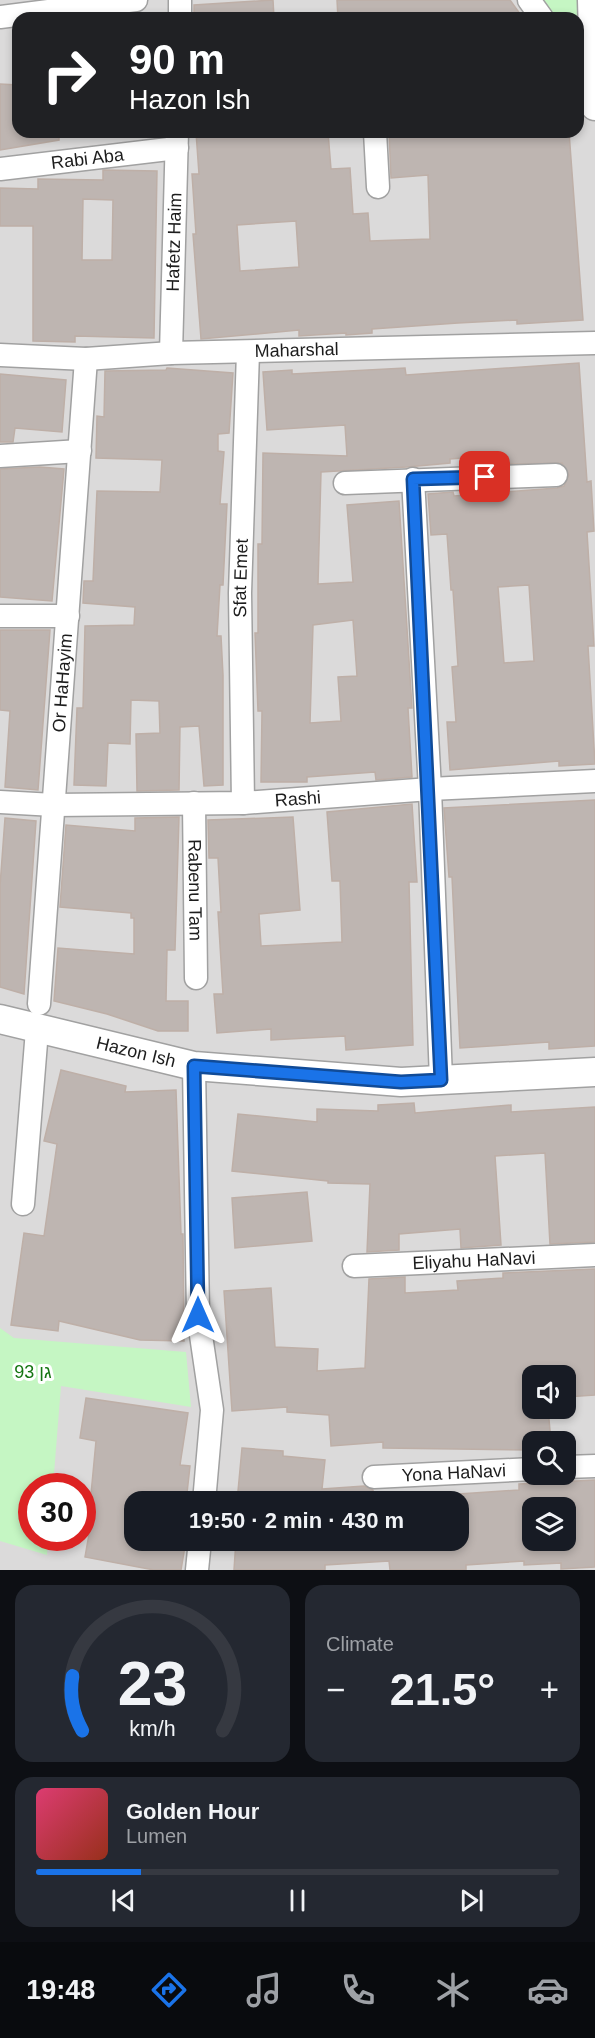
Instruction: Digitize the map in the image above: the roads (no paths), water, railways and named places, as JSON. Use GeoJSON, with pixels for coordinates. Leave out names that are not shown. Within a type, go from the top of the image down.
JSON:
{"type":"FeatureCollection","features":[{"type":"Feature","properties":{"kind":"street"},"geometry":{"type":"LineString","coordinates":[[40,12],[136,0]]}},
{"type":"Feature","properties":{"kind":"street"},"geometry":{"type":"LineString","coordinates":[[592,0],[586,66],[595,108]]}},
{"type":"Feature","properties":{"kind":"street"},"geometry":{"type":"LineString","coordinates":[[375,138],[378,187]]}},
{"type":"Feature","properties":{"kind":"street","name":"Rabi Aba"},"geometry":{"type":"LineString","coordinates":[[0,169],[177,140]]}},
{"type":"Feature","properties":{"kind":"street","name":"Hafetz Haim"},"geometry":{"type":"LineString","coordinates":[[171,353],[177,140]]}},
{"type":"Feature","properties":{"kind":"street","name":"Maharshal"},"geometry":{"type":"LineString","coordinates":[[0,355],[86,359],[171,353],[595,344]]}},
{"type":"Feature","properties":{"kind":"street","name":"Sfat Emet"},"geometry":{"type":"LineString","coordinates":[[243,803],[240,593],[248,352]]}},
{"type":"Feature","properties":{"kind":"street","name":"Or HaHayim"},"geometry":{"type":"LineString","coordinates":[[23,1204],[86,359]]}},
{"type":"Feature","properties":{"kind":"street"},"geometry":{"type":"LineString","coordinates":[[0,456],[80,451]]}},
{"type":"Feature","properties":{"kind":"street"},"geometry":{"type":"LineString","coordinates":[[345,483],[556,475]]}},
{"type":"Feature","properties":{"kind":"street"},"geometry":{"type":"LineString","coordinates":[[413,479],[430,789],[441,1080]]}},
{"type":"Feature","properties":{"kind":"street"},"geometry":{"type":"LineString","coordinates":[[0,616],[68,615]]}},
{"type":"Feature","properties":{"kind":"street","name":"Rashi"},"geometry":{"type":"LineString","coordinates":[[0,802],[54,805],[243,803],[430,789],[595,781]]}},
{"type":"Feature","properties":{"kind":"street","name":"Rabenu Tam"},"geometry":{"type":"LineString","coordinates":[[194,803],[196,978]]}},
{"type":"Feature","properties":{"kind":"street","name":"Hazon Ish"},"geometry":{"type":"LineString","coordinates":[[0,1019],[38,1017],[194,1066],[401,1082],[595,1072]]}},
{"type":"Feature","properties":{"kind":"street"},"geometry":{"type":"LineString","coordinates":[[194,1066],[198,1315],[212,1410],[205,1491]]}},
{"type":"Feature","properties":{"kind":"street","name":"Eliyahu HaNavi"},"geometry":{"type":"LineString","coordinates":[[354,1266],[595,1255]]}},
{"type":"Feature","properties":{"kind":"street"},"geometry":{"type":"LineString","coordinates":[[576,1467],[595,1466]]}},
{"type":"Feature","properties":{"kind":"street","name":"Yona HaNavi"},"geometry":{"type":"LineString","coordinates":[[374,1477],[522,1470]]}},
{"type":"Feature","properties":{"kind":"street"},"geometry":{"type":"LineString","coordinates":[[197,1570],[199,1551]]}},
{"type":"Feature","properties":{"kind":"park label","name":"גן 93"},"geometry":{"type":"Point","coordinates":[33,1372]}}]}
